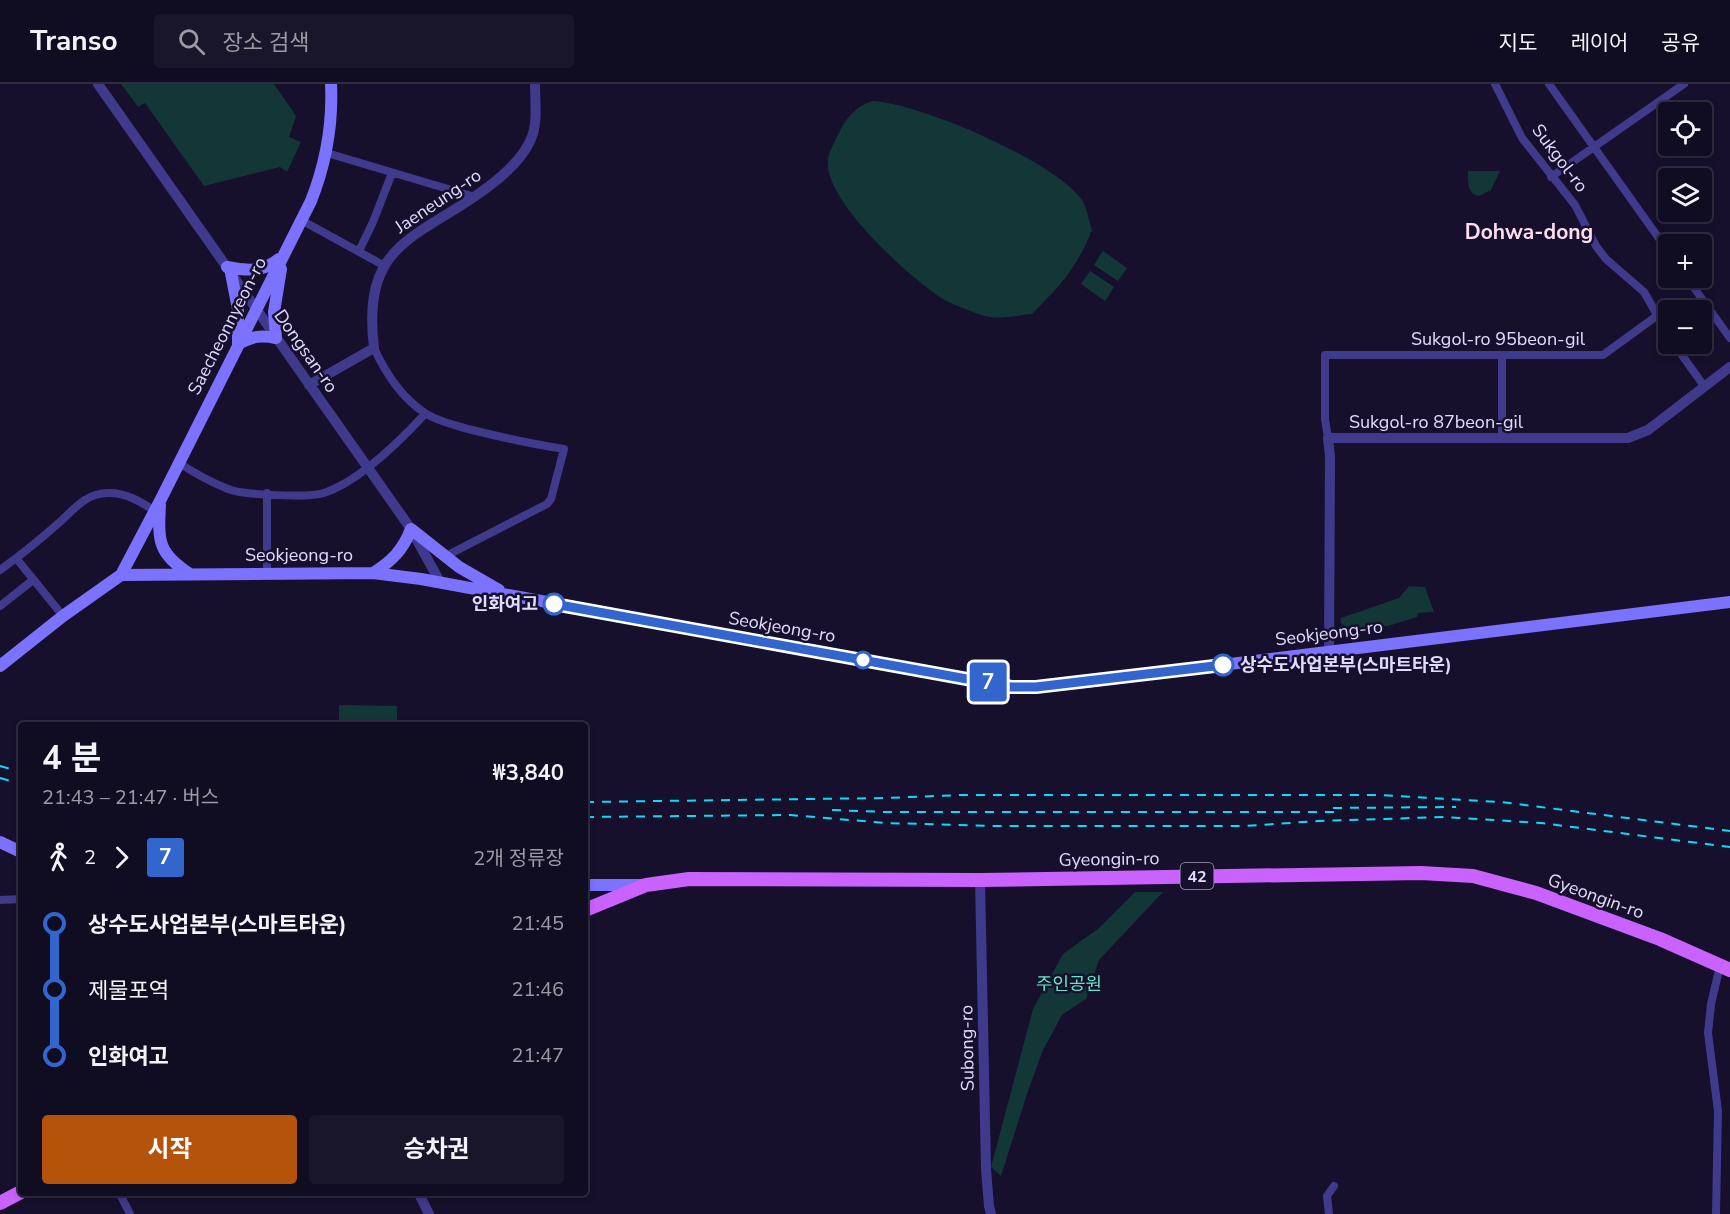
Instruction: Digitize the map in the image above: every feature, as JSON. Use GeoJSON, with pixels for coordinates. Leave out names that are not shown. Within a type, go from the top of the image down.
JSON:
{"type":"FeatureCollection","features":[{"type":"Feature","properties":{"kind":"main road","name":"Saecheonnyeon-ro"},"geometry":{"type":"LineString","coordinates":[[121,575],[283,256],[320,178],[327,153],[331,84]]}},
{"type":"Feature","properties":{"kind":"main road"},"geometry":{"type":"LineString","coordinates":[[283,256],[274,312],[276,338],[263,335],[253,336],[238,344],[238,309],[229,270],[262,269],[283,256]]}},
{"type":"Feature","properties":{"kind":"main road"},"geometry":{"type":"LineString","coordinates":[[158,505],[163,549],[167,557],[175,564],[192,574]]}},
{"type":"Feature","properties":{"kind":"main road"},"geometry":{"type":"LineString","coordinates":[[373,573],[395,558],[403,549],[411,529],[469,573],[510,596]]}},
{"type":"Feature","properties":{"kind":"main road","name":"Seokjeong-ro"},"geometry":{"type":"LineString","coordinates":[[121,575],[267,572],[373,573],[440,582],[1011,687],[1067,684],[1730,602]]}},
{"type":"Feature","properties":{"kind":"main road"},"geometry":{"type":"LineString","coordinates":[[0,666],[63,615],[121,575]]}},
{"type":"Feature","properties":{"kind":"main road"},"geometry":{"type":"LineString","coordinates":[[0,842],[18,851]]}},
{"type":"Feature","properties":{"kind":"main road","name":"Gyeongin-ro"},"geometry":{"type":"LineString","coordinates":[[588,909],[646,885],[688,879],[980,880],[1421,873],[1473,876],[1536,892],[1660,939],[1725,968]]}},
{"type":"Feature","properties":{"kind":"main road"},"geometry":{"type":"LineString","coordinates":[[588,885],[646,885]]}},
{"type":"Feature","properties":{"kind":"main road"},"geometry":{"type":"LineString","coordinates":[[0,1203],[18,1194]]}},
{"type":"Feature","properties":{"kind":"street","name":"Dongsan-ro"},"geometry":{"type":"LineString","coordinates":[[98,84],[411,529],[440,582]]}},
{"type":"Feature","properties":{"kind":"street","name":"Jaeneung-ro"},"geometry":{"type":"LineString","coordinates":[[374,348],[371,306],[383,265],[404,242],[475,196],[506,171],[531,141],[534,127],[535,84]]}},
{"type":"Feature","properties":{"kind":"street","name":"Sukgol-ro"},"geometry":{"type":"LineString","coordinates":[[1494,84],[1522,138],[1575,205],[1596,246],[1606,259],[1644,292],[1658,315]]}},
{"type":"Feature","properties":{"kind":"street"},"geometry":{"type":"LineString","coordinates":[[1549,84],[1658,237]]}},
{"type":"Feature","properties":{"kind":"street"},"geometry":{"type":"LineString","coordinates":[[1551,177],[1684,84]]}},
{"type":"Feature","properties":{"kind":"street"},"geometry":{"type":"LineString","coordinates":[[327,153],[475,196]]}},
{"type":"Feature","properties":{"kind":"street"},"geometry":{"type":"LineString","coordinates":[[359,251],[393,172]]}},
{"type":"Feature","properties":{"kind":"street"},"geometry":{"type":"LineString","coordinates":[[301,220],[383,265]]}},
{"type":"Feature","properties":{"kind":"street"},"geometry":{"type":"LineString","coordinates":[[1694,288],[1730,338]]}},
{"type":"Feature","properties":{"kind":"street","name":"Sukgol-ro 95beon-gil"},"geometry":{"type":"LineString","coordinates":[[1328,438],[1325,419],[1325,355],[1606,355],[1658,315]]}},
{"type":"Feature","properties":{"kind":"street"},"geometry":{"type":"LineString","coordinates":[[309,385],[374,348],[388,375],[425,414],[453,425],[496,436],[564,449],[551,499],[547,504],[446,556]]}},
{"type":"Feature","properties":{"kind":"street"},"geometry":{"type":"LineString","coordinates":[[1679,354],[1704,386]]}},
{"type":"Feature","properties":{"kind":"street"},"geometry":{"type":"LineString","coordinates":[[1502,355],[1502,439]]}},
{"type":"Feature","properties":{"kind":"street","name":"Sukgol-ro 87beon-gil"},"geometry":{"type":"LineString","coordinates":[[1329,650],[1330,457],[1328,438],[1620,439],[1635,437],[1648,430],[1730,367]]}},
{"type":"Feature","properties":{"kind":"street"},"geometry":{"type":"LineString","coordinates":[[178,464],[228,489],[267,493],[320,494],[340,485],[368,467],[404,437],[425,414]]}},
{"type":"Feature","properties":{"kind":"street"},"geometry":{"type":"LineString","coordinates":[[0,570],[81,502],[92,496],[108,493],[158,505]]}},
{"type":"Feature","properties":{"kind":"street"},"geometry":{"type":"LineString","coordinates":[[267,493],[267,572]]}},
{"type":"Feature","properties":{"kind":"street"},"geometry":{"type":"LineString","coordinates":[[16,558],[63,615]]}},
{"type":"Feature","properties":{"kind":"street"},"geometry":{"type":"LineString","coordinates":[[0,606],[33,580]]}},
{"type":"Feature","properties":{"kind":"street","name":"Subong-ro"},"geometry":{"type":"LineString","coordinates":[[980,880],[986,1165],[991,1214]]}},
{"type":"Feature","properties":{"kind":"street"},"geometry":{"type":"LineString","coordinates":[[0,900],[18,899]]}},
{"type":"Feature","properties":{"kind":"street"},"geometry":{"type":"LineString","coordinates":[[1716,1214],[1718,1111],[1708,1033],[1711,1004],[1725,968]]}},
{"type":"Feature","properties":{"kind":"street"},"geometry":{"type":"LineString","coordinates":[[1329,1214],[1327,1196],[1334,1186]]}},
{"type":"Feature","properties":{"kind":"street"},"geometry":{"type":"LineString","coordinates":[[122,1196],[130,1214]]}},
{"type":"Feature","properties":{"kind":"street"},"geometry":{"type":"LineString","coordinates":[[420,1196],[429,1214]]}},
{"type":"Feature","properties":{"kind":"green space"},"geometry":{"type":"Polygon","coordinates":[[[121,84],[274,84],[296,116],[289,137],[301,142],[287,172],[280,167],[204,186],[145,103],[138,107],[121,84]]]}},
{"type":"Feature","properties":{"kind":"green space"},"geometry":{"type":"Polygon","coordinates":[[[872,101],[894,104],[921,112],[952,123],[1016,152],[1044,168],[1067,185],[1082,200],[1092,230],[1067,276],[1032,314],[990,317],[966,310],[943,299],[891,257],[854,217],[830,178],[828,158],[847,119],[856,110],[872,101]]]}},
{"type":"Feature","properties":{"kind":"green space"},"geometry":{"type":"Polygon","coordinates":[[[1468,171],[1500,171],[1491,190],[1479,196],[1470,190],[1468,171]]]}},
{"type":"Feature","properties":{"kind":"green space"},"geometry":{"type":"Polygon","coordinates":[[[1103,251],[1127,268],[1118,281],[1094,265],[1103,251]]]}},
{"type":"Feature","properties":{"kind":"green space"},"geometry":{"type":"Polygon","coordinates":[[[1090,271],[1114,287],[1105,301],[1081,284],[1090,271]]]}},
{"type":"Feature","properties":{"kind":"green space"},"geometry":{"type":"Polygon","coordinates":[[[1409,586],[1425,587],[1434,612],[1418,613],[1417,617],[1388,626],[1349,630],[1341,623],[1341,618],[1399,598],[1409,586]]]}},
{"type":"Feature","properties":{"kind":"green space"},"geometry":{"type":"Polygon","coordinates":[[[339,705],[397,706],[397,722],[339,722],[339,705]]]}},
{"type":"Feature","properties":{"kind":"green space","name":"주인공원"},"geometry":{"type":"Polygon","coordinates":[[[1135,892],[1163,892],[1099,960],[1086,999],[1062,1015],[1043,1050],[1001,1176],[991,1167],[1033,1009],[1063,954],[1099,928],[1135,892]]]}},
{"type":"Feature","properties":{"kind":"railway"},"geometry":{"type":"LineString","coordinates":[[0,766],[18,771]]}},
{"type":"Feature","properties":{"kind":"railway"},"geometry":{"type":"LineString","coordinates":[[0,778],[18,783]]}},
{"type":"Feature","properties":{"kind":"railway"},"geometry":{"type":"LineString","coordinates":[[588,802],[961,795],[1378,795],[1501,802],[1730,831]]}},
{"type":"Feature","properties":{"kind":"railway"},"geometry":{"type":"LineString","coordinates":[[1333,808],[1456,807]]}},
{"type":"Feature","properties":{"kind":"railway"},"geometry":{"type":"LineString","coordinates":[[832,810],[1342,812]]}},
{"type":"Feature","properties":{"kind":"railway"},"geometry":{"type":"LineString","coordinates":[[588,817],[790,815],[886,823],[992,826],[1245,826],[1444,817],[1541,823],[1730,847]]}},
{"type":"Feature","properties":{"kind":"bus line","name":"7"},"geometry":{"type":"LineString","coordinates":[[554,604],[1011,687],[1036,687],[1223,665]]}},
{"type":"Feature","properties":{"kind":"place","name":"인화여고"},"geometry":{"type":"Point","coordinates":[554,604]}},
{"type":"Feature","properties":{"kind":"place","name":"상수도사업본부(스마트타운)"},"geometry":{"type":"Point","coordinates":[1223,665]}},
{"type":"Feature","properties":{"kind":"district","name":"Dohwa-dong"},"geometry":{"type":"Point","coordinates":[1529,232]}}]}
